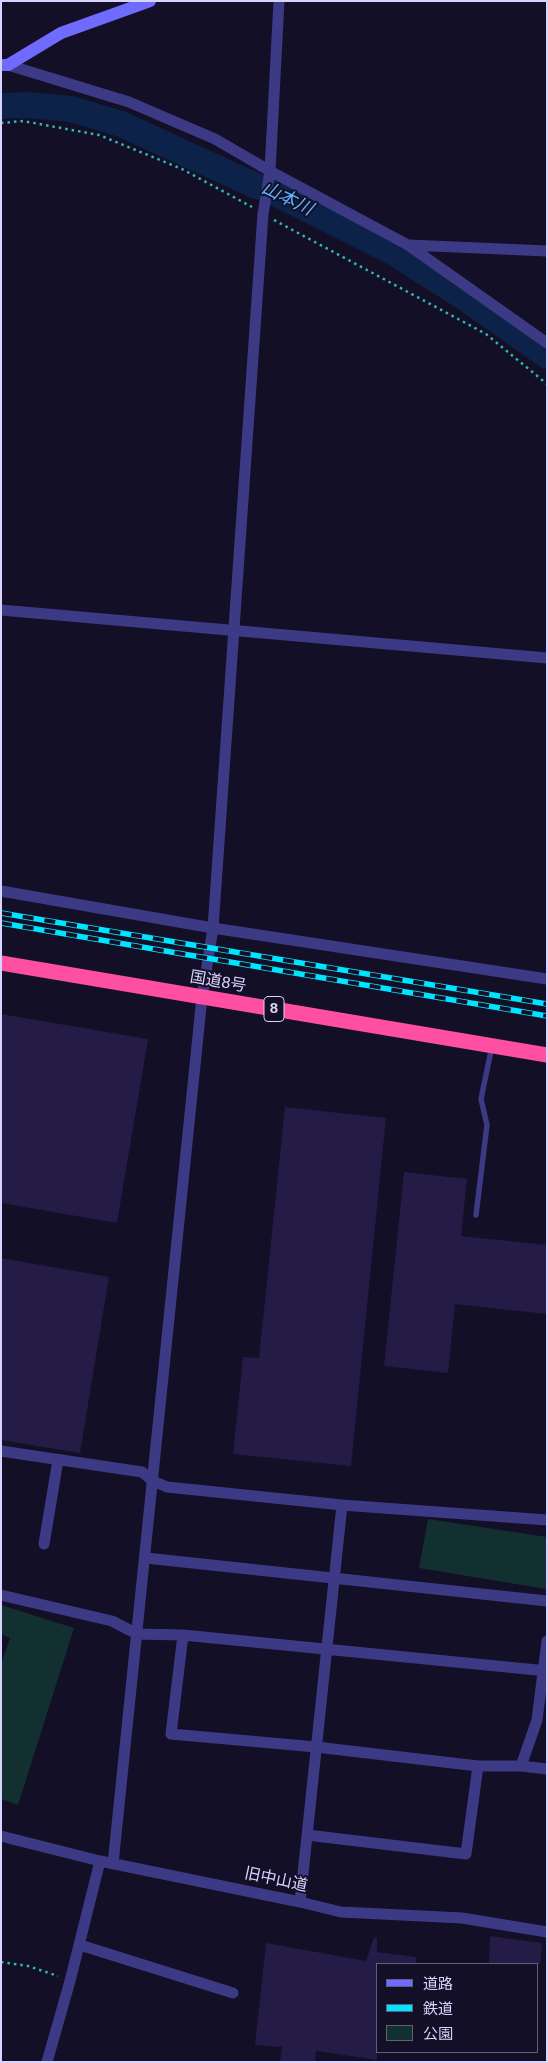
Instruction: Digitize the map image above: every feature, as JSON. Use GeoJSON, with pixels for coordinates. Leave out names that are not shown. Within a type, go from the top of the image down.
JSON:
{"type":"FeatureCollection","features":[{"type":"Feature","properties":{"kind":"highway","name":"国道8号"},"geometry":{"type":"LineString","coordinates":[[1,963],[547,1056]]}},
{"type":"Feature","properties":{"kind":"street"},"geometry":{"type":"LineString","coordinates":[[5,65],[61,33],[150,1]]}},
{"type":"Feature","properties":{"kind":"street"},"geometry":{"type":"LineString","coordinates":[[113,1864],[146,1558],[202,997],[213,928],[263,214],[270,171],[279,1]]}},
{"type":"Feature","properties":{"kind":"street"},"geometry":{"type":"LineString","coordinates":[[5,65],[129,102],[215,139],[408,246],[547,343]]}},
{"type":"Feature","properties":{"kind":"street"},"geometry":{"type":"LineString","coordinates":[[408,246],[547,251]]}},
{"type":"Feature","properties":{"kind":"street"},"geometry":{"type":"LineString","coordinates":[[1,610],[547,658]]}},
{"type":"Feature","properties":{"kind":"street"},"geometry":{"type":"LineString","coordinates":[[1,891],[213,928],[547,979]]}},
{"type":"Feature","properties":{"kind":"street"},"geometry":{"type":"LineString","coordinates":[[1,1451],[142,1472],[153,1481],[167,1487],[342,1505],[547,1520]]}},
{"type":"Feature","properties":{"kind":"street"},"geometry":{"type":"LineString","coordinates":[[44,1544],[58,1460]]}},
{"type":"Feature","properties":{"kind":"street"},"geometry":{"type":"LineString","coordinates":[[300,1902],[342,1505]]}},
{"type":"Feature","properties":{"kind":"street"},"geometry":{"type":"LineString","coordinates":[[146,1558],[547,1601]]}},
{"type":"Feature","properties":{"kind":"street"},"geometry":{"type":"LineString","coordinates":[[1,1595],[112,1621],[137,1634],[183,1635],[544,1671]]}},
{"type":"Feature","properties":{"kind":"street"},"geometry":{"type":"LineString","coordinates":[[183,1635],[171,1734],[316,1747],[478,1766],[521,1766],[547,1770]]}},
{"type":"Feature","properties":{"kind":"street"},"geometry":{"type":"LineString","coordinates":[[521,1766],[538,1720],[547,1641]]}},
{"type":"Feature","properties":{"kind":"street"},"geometry":{"type":"LineString","coordinates":[[307,1835],[466,1854],[478,1766]]}},
{"type":"Feature","properties":{"kind":"street","name":"旧中山道"},"geometry":{"type":"LineString","coordinates":[[1,1836],[113,1864],[341,1912],[462,1918],[547,1932]]}},
{"type":"Feature","properties":{"kind":"street"},"geometry":{"type":"LineString","coordinates":[[47,2062],[80,1945],[100,1861]]}},
{"type":"Feature","properties":{"kind":"street"},"geometry":{"type":"LineString","coordinates":[[80,1945],[233,1993]]}},
{"type":"Feature","properties":{"kind":"lane"},"geometry":{"type":"LineString","coordinates":[[476,1215],[487,1125],[482,1099],[492,1046]]}},
{"type":"Feature","properties":{"kind":"path"},"geometry":{"type":"LineString","coordinates":[[1,123],[23,121],[99,135],[182,169],[486,334],[547,384]]}},
{"type":"Feature","properties":{"kind":"path"},"geometry":{"type":"LineString","coordinates":[[1,1962],[28,1966],[70,1981]]}},
{"type":"Feature","properties":{"kind":"green space"},"geometry":{"type":"Polygon","coordinates":[[[428,1519],[547,1537],[546,1589],[419,1568],[428,1519]]]}},
{"type":"Feature","properties":{"kind":"green space"},"geometry":{"type":"Polygon","coordinates":[[[1,1605],[74,1628],[18,1805],[1,1799],[1,1664],[10,1638],[1,1634],[1,1605]]]}},
{"type":"Feature","properties":{"kind":"building"},"geometry":{"type":"Polygon","coordinates":[[[1,1014],[148,1039],[117,1223],[1,1203],[1,1014]]]}},
{"type":"Feature","properties":{"kind":"building"},"geometry":{"type":"Polygon","coordinates":[[[285,1107],[386,1118],[351,1466],[233,1454],[243,1357],[259,1358],[285,1107]]]}},
{"type":"Feature","properties":{"kind":"building"},"geometry":{"type":"Polygon","coordinates":[[[404,1172],[467,1179],[461,1236],[547,1245],[547,1314],[455,1304],[448,1373],[384,1366],[404,1172]]]}},
{"type":"Feature","properties":{"kind":"building"},"geometry":{"type":"Polygon","coordinates":[[[1,1258],[109,1277],[80,1453],[1,1440],[1,1258]]]}},
{"type":"Feature","properties":{"kind":"building"},"geometry":{"type":"Polygon","coordinates":[[[490,1936],[542,1943],[540,1964],[489,1963],[490,1936]]]}},
{"type":"Feature","properties":{"kind":"building"},"geometry":{"type":"Polygon","coordinates":[[[374,1937],[377,1938],[377,1952],[416,1957],[416,1963],[376,1963],[377,2060],[316,2051],[315,2062],[280,2062],[282,2047],[255,2045],[266,1943],[366,1961],[374,1937]]]}},
{"type":"Feature","properties":{"kind":"waterway","name":"山本川"},"geometry":{"type":"LineString","coordinates":[[1,106],[27,105],[71,109],[121,124],[271,191],[396,254],[465,298],[547,356]]}},
{"type":"Feature","properties":{"kind":"railway"},"geometry":{"type":"LineString","coordinates":[[1,913],[547,1004]]}},
{"type":"Feature","properties":{"kind":"railway"},"geometry":{"type":"LineString","coordinates":[[1,923],[547,1016]]}}]}
